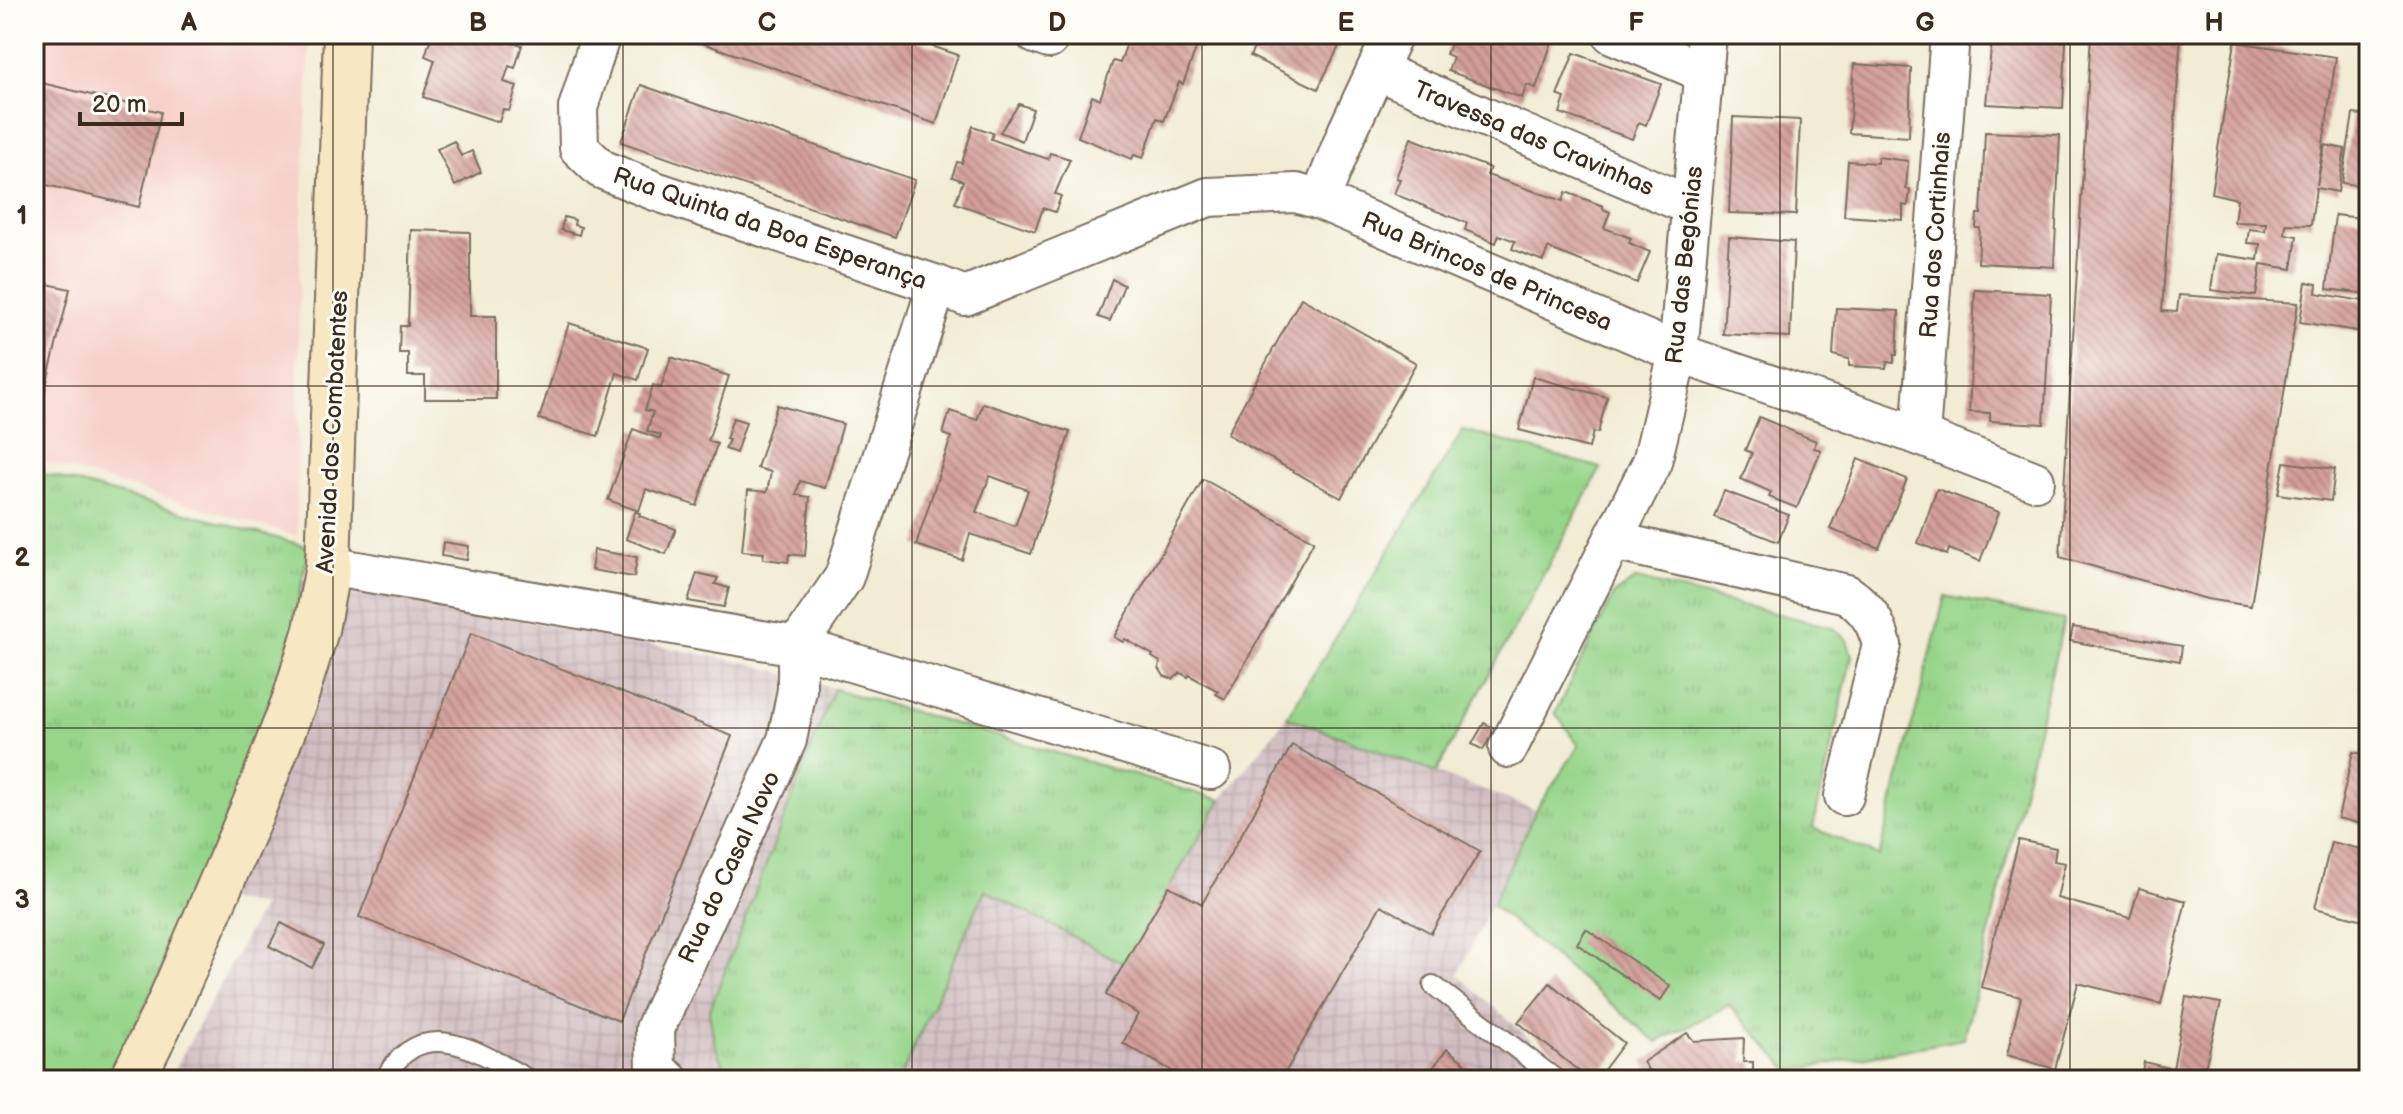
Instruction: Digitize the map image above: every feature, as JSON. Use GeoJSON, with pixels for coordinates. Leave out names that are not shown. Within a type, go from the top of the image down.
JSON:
{"type":"FeatureCollection","features":[{"type":"Feature","properties":{"kind":"street","name":"Avenida dos Combatentes"},"geometry":{"type":"LineString","coordinates":[[132,1080],[167,1009],[255,804],[295,699],[316,630],[328,566],[346,34]]}},
{"type":"Feature","properties":{"kind":"street","name":"Rua Quinta da Boa Esperança"},"geometry":{"type":"LineString","coordinates":[[601,34],[578,108],[579,148],[601,169],[655,191],[937,285],[844,577],[797,646]]}},
{"type":"Feature","properties":{"kind":"street"},"geometry":{"type":"LineString","coordinates":[[1320,200],[1347,132],[1393,34]]}},
{"type":"Feature","properties":{"kind":"street"},"geometry":{"type":"LineString","coordinates":[[1612,34],[1703,72]]}},
{"type":"Feature","properties":{"kind":"street","name":"Rua das Begónias"},"geometry":{"type":"LineString","coordinates":[[1508,748],[1652,462],[1678,353],[1707,34]]}},
{"type":"Feature","properties":{"kind":"street","name":"Rua dos Cortinhais"},"geometry":{"type":"LineString","coordinates":[[1920,436],[1950,34]]}},
{"type":"Feature","properties":{"kind":"street","name":"Travessa das Cravinhas"},"geometry":{"type":"LineString","coordinates":[[1376,70],[1691,206]]}},
{"type":"Feature","properties":{"kind":"street","name":"Rua Brincos de Princesa"},"geometry":{"type":"LineString","coordinates":[[937,285],[965,296],[1208,197],[1296,193],[1320,200],[1678,353],[1920,436],[2035,481]]}},
{"type":"Feature","properties":{"kind":"street"},"geometry":{"type":"LineString","coordinates":[[1613,541],[1847,594],[1864,606],[1877,625],[1882,645],[1844,796]]}},
{"type":"Feature","properties":{"kind":"street"},"geometry":{"type":"LineString","coordinates":[[328,566],[797,646],[1211,770]]}},
{"type":"Feature","properties":{"kind":"street","name":"Rua do Casal Novo"},"geometry":{"type":"LineString","coordinates":[[669,1080],[656,1070],[655,1029],[787,740],[797,690],[797,646]]}},
{"type":"Feature","properties":{"kind":"lane"},"geometry":{"type":"LineString","coordinates":[[1433,985],[1557,1080]]}},
{"type":"Feature","properties":{"kind":"lane"},"geometry":{"type":"LineString","coordinates":[[384,1080],[389,1070],[407,1052],[427,1042],[446,1040],[468,1046],[530,1080]]}},
{"type":"Feature","properties":{"kind":"shaded area"},"geometry":{"type":"Polygon","coordinates":[[[34,34],[310,34],[299,277],[297,536],[34,459],[34,34]]]}},
{"type":"Feature","properties":{"kind":"shaded area"},"geometry":{"type":"Polygon","coordinates":[[[303,578],[748,663],[1221,800],[1287,717],[1536,810],[1458,975],[1576,1080],[169,1080],[263,905],[197,897],[259,733],[292,633],[303,578]]]}},
{"type":"Feature","properties":{"kind":"green space"},"geometry":{"type":"Polygon","coordinates":[[[1463,430],[1601,468],[1436,773],[1287,717],[1463,430]]]}},
{"type":"Feature","properties":{"kind":"green space"},"geometry":{"type":"Polygon","coordinates":[[[34,471],[309,547],[292,633],[259,733],[197,897],[117,1064],[104,1080],[34,1080],[34,471]]]}},
{"type":"Feature","properties":{"kind":"green space"},"geometry":{"type":"Polygon","coordinates":[[[1636,579],[1831,627],[1847,640],[1852,655],[1813,828],[1879,856],[1945,596],[2064,620],[1964,1039],[1790,1071],[1729,1005],[1657,1042],[1492,905],[1536,810],[1579,746],[1555,713],[1614,594],[1636,579]]]}},
{"type":"Feature","properties":{"kind":"green space"},"geometry":{"type":"Polygon","coordinates":[[[834,689],[1221,800],[1124,964],[985,890],[899,1080],[741,1080],[721,1059],[709,1012],[834,689]]]}},
{"type":"Feature","properties":{"kind":"building"},"geometry":{"type":"Polygon","coordinates":[[[432,34],[514,34],[512,42],[522,45],[515,68],[509,66],[504,82],[517,86],[509,111],[503,109],[499,122],[423,97],[435,60],[425,56],[432,34]]]}},
{"type":"Feature","properties":{"kind":"building"},"geometry":{"type":"Polygon","coordinates":[[[676,34],[896,34],[958,55],[936,124],[676,34]]]}},
{"type":"Feature","properties":{"kind":"building"},"geometry":{"type":"Polygon","coordinates":[[[1130,34],[1209,34],[1204,48],[1197,46],[1183,84],[1179,82],[1164,121],[1157,118],[1143,158],[1134,155],[1132,159],[1078,137],[1092,96],[1100,99],[1113,61],[1120,63],[1130,34]]]}},
{"type":"Feature","properties":{"kind":"building"},"geometry":{"type":"Polygon","coordinates":[[[1261,34],[1345,34],[1318,89],[1250,56],[1261,34]]]}},
{"type":"Feature","properties":{"kind":"building"},"geometry":{"type":"Polygon","coordinates":[[[1454,34],[1528,34],[1552,42],[1536,88],[1527,85],[1522,98],[1448,71],[1453,57],[1446,54],[1454,34]]]}},
{"type":"Feature","properties":{"kind":"building"},"geometry":{"type":"Polygon","coordinates":[[[2091,34],[2181,34],[2162,311],[2177,312],[2179,295],[2298,303],[2251,606],[2207,599],[2060,557],[2091,34]]]}},
{"type":"Feature","properties":{"kind":"building"},"geometry":{"type":"Polygon","coordinates":[[[1992,37],[2066,41],[2063,108],[1986,104],[1992,37]]]}},
{"type":"Feature","properties":{"kind":"building"},"geometry":{"type":"Polygon","coordinates":[[[2235,42],[2336,57],[2317,185],[2325,145],[2345,149],[2338,192],[2316,188],[2311,225],[2286,224],[2285,234],[2297,236],[2292,269],[2261,264],[2256,296],[2211,290],[2216,254],[2258,260],[2260,244],[2247,243],[2249,229],[2265,231],[2266,223],[2234,222],[2237,199],[2211,193],[2235,42]]]}},
{"type":"Feature","properties":{"kind":"building"},"geometry":{"type":"Polygon","coordinates":[[[1574,53],[1661,84],[1646,125],[1639,122],[1632,139],[1560,113],[1565,98],[1557,95],[1574,53]]]}},
{"type":"Feature","properties":{"kind":"building"},"geometry":{"type":"Polygon","coordinates":[[[1854,64],[1911,68],[1909,137],[1849,133],[1854,64]]]}},
{"type":"Feature","properties":{"kind":"building"},"geometry":{"type":"Polygon","coordinates":[[[38,82],[161,112],[139,207],[34,182],[34,100],[38,82]]]}},
{"type":"Feature","properties":{"kind":"building"},"geometry":{"type":"Polygon","coordinates":[[[641,85],[915,180],[895,237],[621,142],[641,85]]]}},
{"type":"Feature","properties":{"kind":"building"},"geometry":{"type":"Polygon","coordinates":[[[1019,104],[1033,109],[1022,141],[1000,132],[1019,104]]]}},
{"type":"Feature","properties":{"kind":"building"},"geometry":{"type":"Polygon","coordinates":[[[2353,114],[2369,116],[2369,187],[2342,183],[2353,114]]]}},
{"type":"Feature","properties":{"kind":"building"},"geometry":{"type":"Polygon","coordinates":[[[1733,117],[1800,120],[1796,215],[1729,213],[1733,117]]]}},
{"type":"Feature","properties":{"kind":"building"},"geometry":{"type":"Polygon","coordinates":[[[973,126],[993,133],[991,139],[1018,149],[1048,159],[1050,153],[1070,159],[1055,194],[1061,196],[1055,212],[1043,208],[1035,231],[955,203],[963,181],[952,177],[957,162],[962,163],[973,126]]]}},
{"type":"Feature","properties":{"kind":"building"},"geometry":{"type":"Polygon","coordinates":[[[1985,132],[2060,135],[2054,267],[1978,263],[1980,228],[1976,228],[1977,214],[1981,214],[1985,132]]]}},
{"type":"Feature","properties":{"kind":"building"},"geometry":{"type":"Polygon","coordinates":[[[1411,138],[1490,168],[1487,175],[1563,201],[1566,192],[1603,206],[1610,212],[1604,228],[1631,238],[1629,243],[1650,252],[1637,283],[1548,248],[1543,261],[1512,249],[1515,241],[1499,235],[1496,243],[1465,230],[1467,223],[1394,194],[1400,179],[1396,178],[1411,138]]]}},
{"type":"Feature","properties":{"kind":"building"},"geometry":{"type":"Polygon","coordinates":[[[454,141],[461,156],[472,151],[481,172],[455,186],[437,149],[454,141]]]}},
{"type":"Feature","properties":{"kind":"building"},"geometry":{"type":"Polygon","coordinates":[[[1878,157],[1908,161],[1906,189],[1910,190],[1908,206],[1903,205],[1903,220],[1844,216],[1848,161],[1877,163],[1878,157]]]}},
{"type":"Feature","properties":{"kind":"building"},"geometry":{"type":"Polygon","coordinates":[[[2335,215],[2369,219],[2369,294],[2327,289],[2335,215]]]}},
{"type":"Feature","properties":{"kind":"building"},"geometry":{"type":"Polygon","coordinates":[[[564,217],[575,220],[574,225],[581,227],[579,235],[561,230],[564,217]]]}},
{"type":"Feature","properties":{"kind":"building"},"geometry":{"type":"Polygon","coordinates":[[[411,230],[470,232],[470,316],[496,316],[496,399],[425,399],[425,376],[408,376],[408,353],[399,353],[400,326],[408,326],[411,230]]]}},
{"type":"Feature","properties":{"kind":"building"},"geometry":{"type":"Polygon","coordinates":[[[1729,237],[1794,242],[1790,337],[1723,334],[1729,237]]]}},
{"type":"Feature","properties":{"kind":"building"},"geometry":{"type":"Polygon","coordinates":[[[1112,279],[1124,285],[1110,321],[1098,317],[1112,279]]]}},
{"type":"Feature","properties":{"kind":"building"},"geometry":{"type":"Polygon","coordinates":[[[34,281],[70,289],[39,414],[34,413],[34,281]]]}},
{"type":"Feature","properties":{"kind":"building"},"geometry":{"type":"Polygon","coordinates":[[[2306,282],[2317,284],[2316,293],[2369,302],[2369,333],[2300,322],[2306,282]]]}},
{"type":"Feature","properties":{"kind":"building"},"geometry":{"type":"Polygon","coordinates":[[[1975,290],[2051,294],[2044,424],[1990,421],[1990,413],[1969,412],[1975,290]]]}},
{"type":"Feature","properties":{"kind":"building"},"geometry":{"type":"Polygon","coordinates":[[[1301,298],[1416,363],[1341,498],[1227,434],[1301,298]]]}},
{"type":"Feature","properties":{"kind":"building"},"geometry":{"type":"Polygon","coordinates":[[[1836,308],[1899,311],[1894,363],[1887,362],[1886,368],[1849,366],[1849,359],[1833,355],[1836,308]]]}},
{"type":"Feature","properties":{"kind":"building"},"geometry":{"type":"Polygon","coordinates":[[[569,323],[648,348],[638,380],[617,373],[598,436],[539,419],[569,323]]]}},
{"type":"Feature","properties":{"kind":"building"},"geometry":{"type":"Polygon","coordinates":[[[671,357],[729,376],[708,441],[717,444],[697,506],[646,489],[639,511],[608,500],[633,429],[660,439],[661,435],[647,431],[653,412],[645,410],[653,385],[661,388],[671,357]]]}},
{"type":"Feature","properties":{"kind":"building"},"geometry":{"type":"Polygon","coordinates":[[[1533,377],[1607,397],[1598,433],[1593,432],[1589,448],[1519,430],[1533,377]]]}},
{"type":"Feature","properties":{"kind":"building"},"geometry":{"type":"Polygon","coordinates":[[[983,403],[1070,432],[1031,554],[970,534],[962,560],[916,545],[951,437],[943,434],[950,411],[977,420],[983,403]],[[990,476],[976,512],[1015,526],[1028,490],[990,476]]]}},
{"type":"Feature","properties":{"kind":"building"},"geometry":{"type":"Polygon","coordinates":[[[777,405],[843,424],[825,488],[800,481],[796,495],[810,497],[805,556],[789,554],[788,562],[763,559],[764,553],[742,551],[748,490],[767,492],[771,472],[757,468],[777,405]]]}},
{"type":"Feature","properties":{"kind":"building"},"geometry":{"type":"Polygon","coordinates":[[[1759,417],[1816,441],[1814,448],[1821,450],[1797,508],[1769,497],[1771,492],[1741,479],[1752,453],[1745,450],[1759,417]]]}},
{"type":"Feature","properties":{"kind":"building"},"geometry":{"type":"Polygon","coordinates":[[[733,418],[746,422],[736,453],[725,449],[733,418]]]}},
{"type":"Feature","properties":{"kind":"building"},"geometry":{"type":"Polygon","coordinates":[[[1858,459],[1907,479],[1879,548],[1830,529],[1858,459]]]}},
{"type":"Feature","properties":{"kind":"building"},"geometry":{"type":"Polygon","coordinates":[[[2284,462],[2335,469],[2331,501],[2278,494],[2284,462]]]}},
{"type":"Feature","properties":{"kind":"building"},"geometry":{"type":"Polygon","coordinates":[[[1203,479],[1314,541],[1225,699],[1216,694],[1218,691],[1189,675],[1181,673],[1173,679],[1164,676],[1159,668],[1160,662],[1153,655],[1125,639],[1123,642],[1114,637],[1203,479]]]}},
{"type":"Feature","properties":{"kind":"building"},"geometry":{"type":"Polygon","coordinates":[[[1937,489],[1999,512],[1980,561],[1949,549],[1947,555],[1918,543],[1937,489]]]}},
{"type":"Feature","properties":{"kind":"building"},"geometry":{"type":"Polygon","coordinates":[[[1724,491],[1789,515],[1778,542],[1714,517],[1724,491]]]}},
{"type":"Feature","properties":{"kind":"building"},"geometry":{"type":"Polygon","coordinates":[[[635,512],[676,529],[666,554],[626,539],[635,512]]]}},
{"type":"Feature","properties":{"kind":"building"},"geometry":{"type":"Polygon","coordinates":[[[443,542],[469,546],[467,560],[441,556],[443,542]]]}},
{"type":"Feature","properties":{"kind":"building"},"geometry":{"type":"Polygon","coordinates":[[[594,550],[637,557],[634,577],[591,570],[594,550]]]}},
{"type":"Feature","properties":{"kind":"building"},"geometry":{"type":"Polygon","coordinates":[[[697,573],[718,578],[715,584],[729,588],[724,607],[688,601],[697,573]]]}},
{"type":"Feature","properties":{"kind":"building"},"geometry":{"type":"Polygon","coordinates":[[[2073,627],[2182,646],[2180,661],[2070,641],[2073,627]]]}},
{"type":"Feature","properties":{"kind":"building"},"geometry":{"type":"Polygon","coordinates":[[[471,633],[732,736],[619,1021],[359,917],[471,633]]]}},
{"type":"Feature","properties":{"kind":"building"},"geometry":{"type":"Polygon","coordinates":[[[2369,659],[2369,695],[2360,693],[2369,659]]]}},
{"type":"Feature","properties":{"kind":"building"},"geometry":{"type":"Polygon","coordinates":[[[1484,723],[1495,729],[1483,750],[1472,744],[1484,723]]]}},
{"type":"Feature","properties":{"kind":"building"},"geometry":{"type":"Polygon","coordinates":[[[1292,745],[1480,851],[1431,933],[1381,905],[1281,1080],[1188,1080],[1123,1043],[1138,1014],[1106,995],[1169,886],[1202,904],[1292,745]]]}},
{"type":"Feature","properties":{"kind":"building"},"geometry":{"type":"Polygon","coordinates":[[[2353,752],[2369,755],[2369,826],[2338,818],[2353,752]]]}},
{"type":"Feature","properties":{"kind":"building"},"geometry":{"type":"Polygon","coordinates":[[[2019,840],[2056,848],[2054,861],[2065,863],[2057,898],[2130,918],[2139,888],[2186,901],[2161,1004],[2078,983],[2055,1069],[2007,1055],[2021,997],[1981,987],[2019,840]]]}},
{"type":"Feature","properties":{"kind":"building"},"geometry":{"type":"Polygon","coordinates":[[[2331,842],[2369,851],[2368,921],[2315,908],[2331,842]]]}},
{"type":"Feature","properties":{"kind":"building"},"geometry":{"type":"Polygon","coordinates":[[[281,923],[324,945],[312,968],[269,946],[281,923]]]}},
{"type":"Feature","properties":{"kind":"building"},"geometry":{"type":"Polygon","coordinates":[[[1586,929],[1670,986],[1660,1001],[1577,944],[1586,929]]]}},
{"type":"Feature","properties":{"kind":"building"},"geometry":{"type":"Polygon","coordinates":[[[1550,983],[1624,1043],[1596,1080],[1590,1080],[1518,1022],[1550,983]]]}},
{"type":"Feature","properties":{"kind":"building"},"geometry":{"type":"Polygon","coordinates":[[[2186,997],[2221,1003],[2203,1076],[2198,1076],[2197,1080],[2140,1080],[2144,1062],[2173,1069],[2186,997]]]}},
{"type":"Feature","properties":{"kind":"building"},"geometry":{"type":"Polygon","coordinates":[[[1687,1033],[1694,1041],[1744,1038],[1743,1062],[1753,1062],[1753,1073],[1774,1073],[1773,1080],[1645,1080],[1652,1076],[1643,1062],[1687,1033]]]}},
{"type":"Feature","properties":{"kind":"building"},"geometry":{"type":"Polygon","coordinates":[[[1447,1049],[1487,1080],[1424,1080],[1447,1049]]]}}]}
